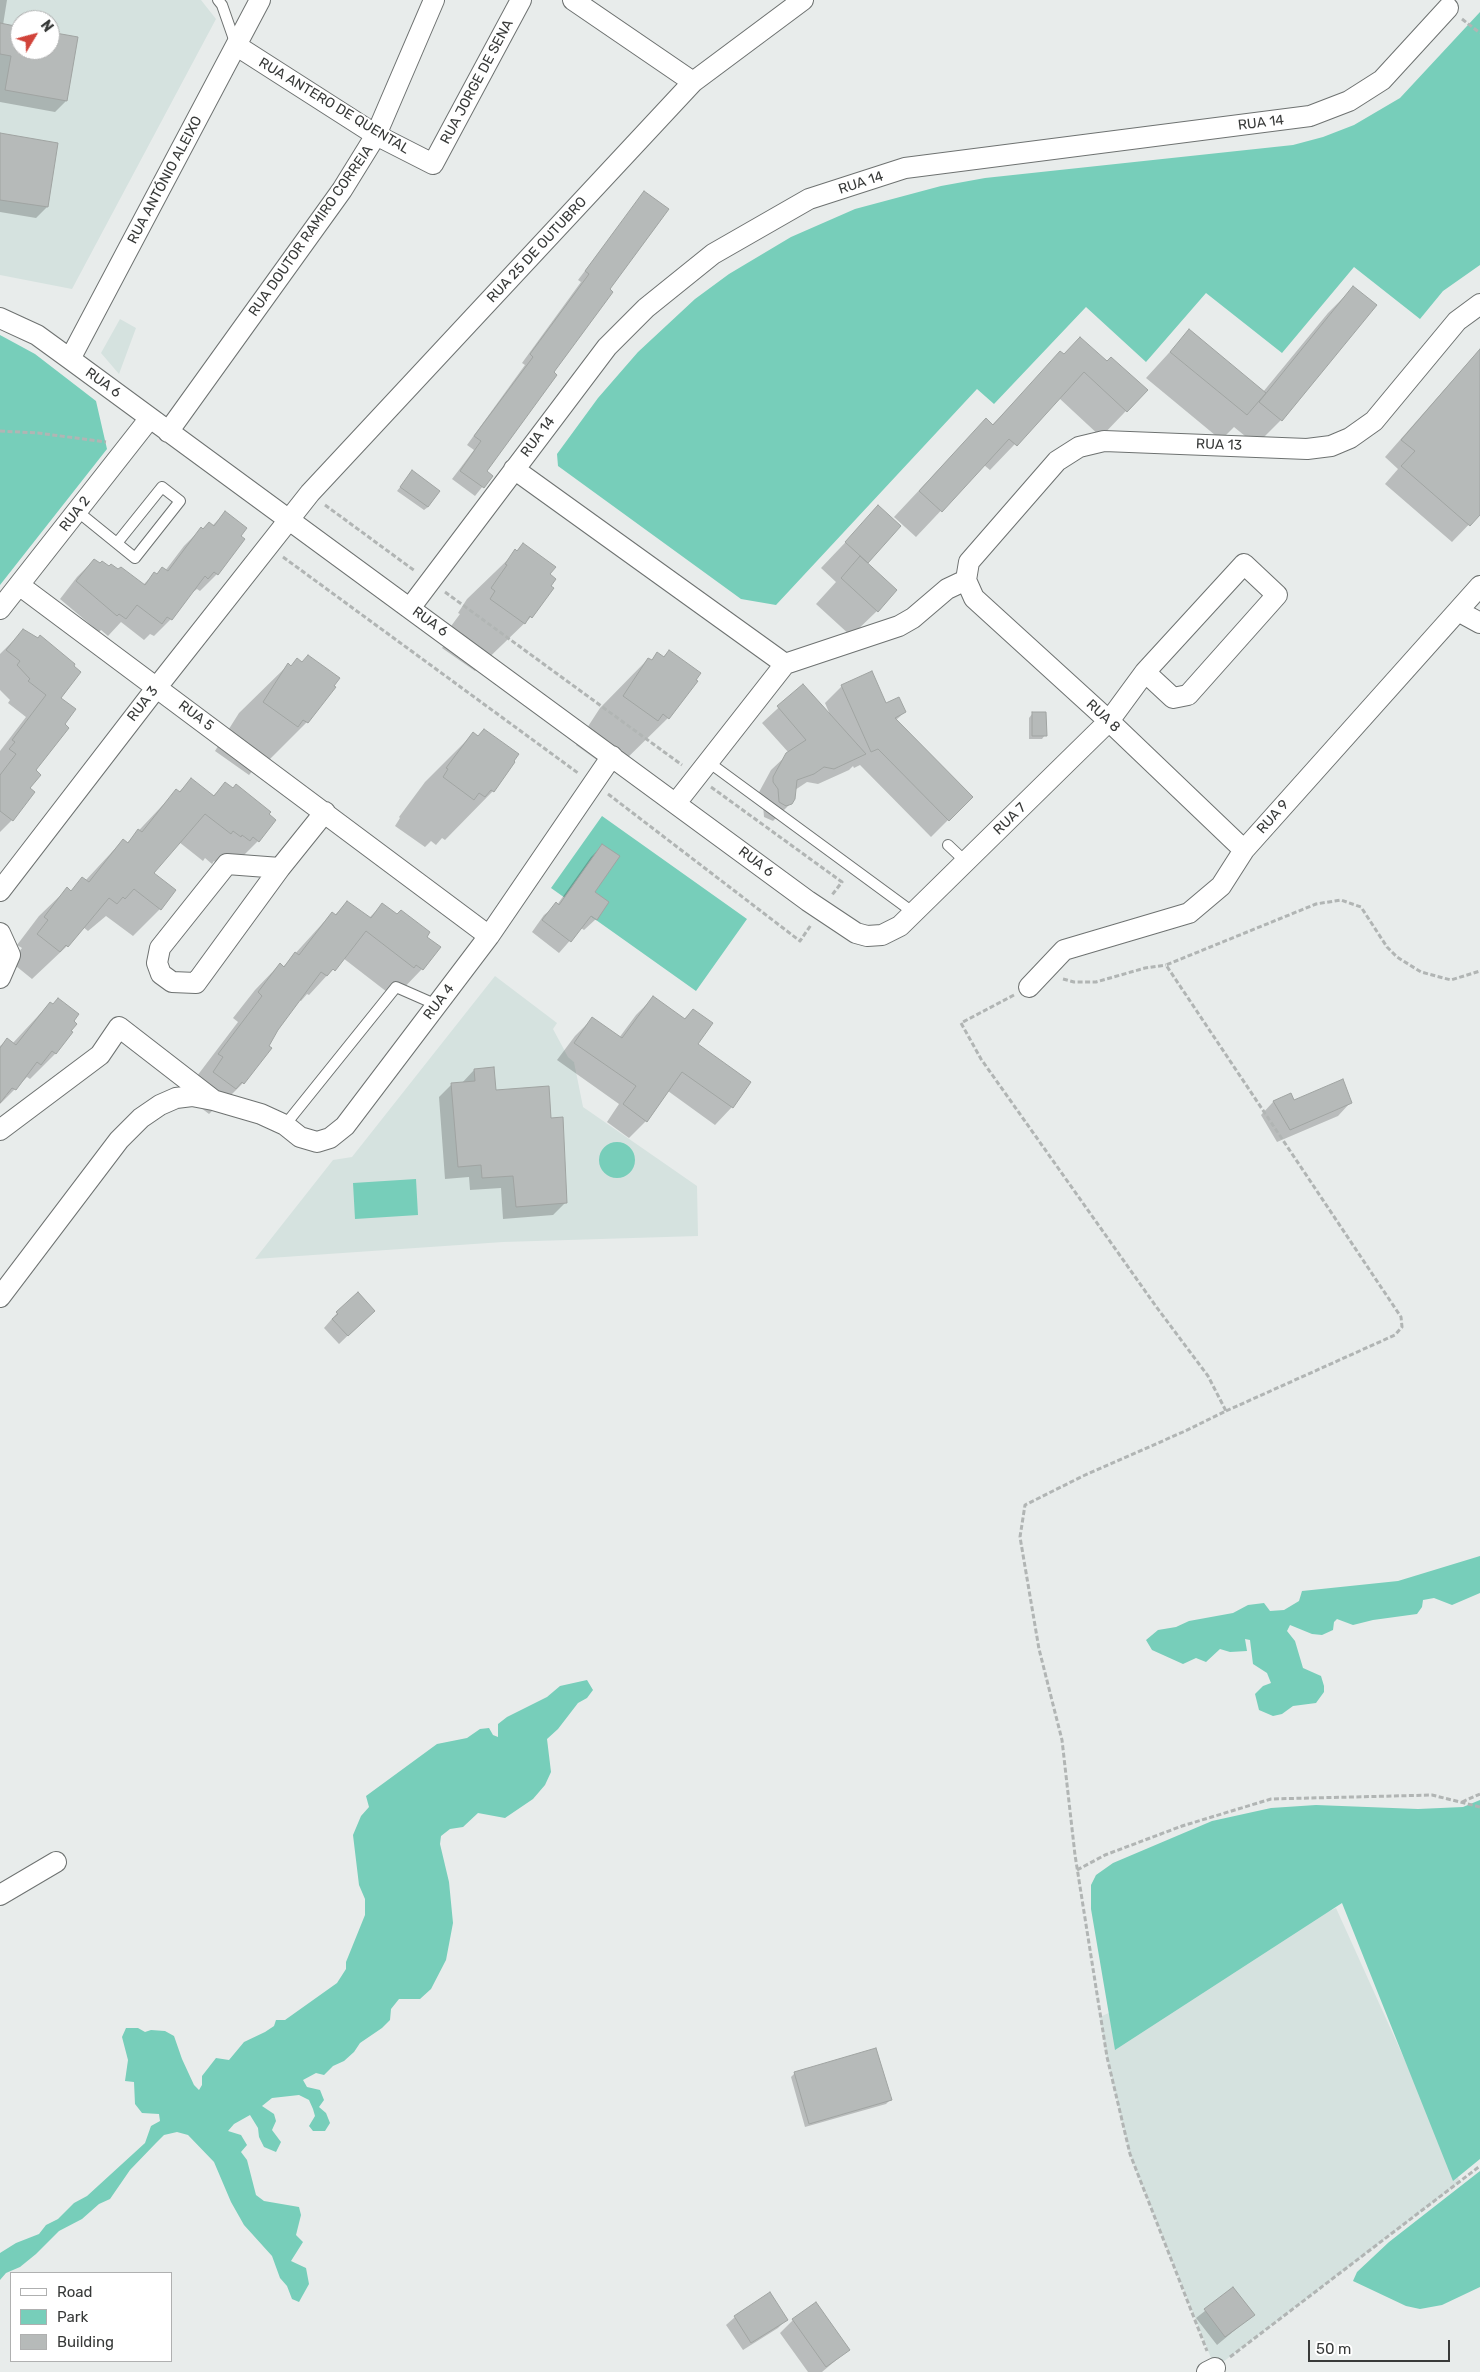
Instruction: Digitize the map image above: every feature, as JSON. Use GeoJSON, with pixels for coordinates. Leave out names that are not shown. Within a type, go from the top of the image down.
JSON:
{"type":"FeatureCollection","features":[{"type":"Feature","properties":{"kind":"street","name":"RUA ANTÓNIO ALEIXO"},"geometry":{"type":"LineString","coordinates":[[70,359],[260,0]]}},
{"type":"Feature","properties":{"kind":"street","name":"RUA DOUTOR RAMIRO CORREIA"},"geometry":{"type":"LineString","coordinates":[[168,432],[342,190],[376,135],[434,0]]}},
{"type":"Feature","properties":{"kind":"street","name":"RUA JORGE DE SENA"},"geometry":{"type":"LineString","coordinates":[[433,164],[521,0]]}},
{"type":"Feature","properties":{"kind":"street"},"geometry":{"type":"LineString","coordinates":[[573,0],[693,82]]}},
{"type":"Feature","properties":{"kind":"street","name":"RUA 25 DE OUTUBRO"},"geometry":{"type":"LineString","coordinates":[[288,519],[693,82],[803,0]]}},
{"type":"Feature","properties":{"kind":"street","name":"RUA 14"},"geometry":{"type":"LineString","coordinates":[[410,608],[607,347],[646,308],[712,254],[809,200],[905,168],[1310,116],[1349,101],[1382,80],[1448,8]]}},
{"type":"Feature","properties":{"kind":"street","name":"RUA ANTERO DE QUENTAL"},"geometry":{"type":"LineString","coordinates":[[236,46],[376,135],[433,164]]}},
{"type":"Feature","properties":{"kind":"street","name":"RUA 13"},"geometry":{"type":"LineString","coordinates":[[966,580],[969,562],[1057,461],[1079,447],[1104,441],[1307,449],[1331,446],[1350,438],[1374,421],[1457,321],[1480,304]]}},
{"type":"Feature","properties":{"kind":"street","name":"RUA 6"},"geometry":{"type":"LineString","coordinates":[[0,318],[37,335],[856,934]]}},
{"type":"Feature","properties":{"kind":"street","name":"RUA 2"},"geometry":{"type":"LineString","coordinates":[[0,609],[150,418]]}},
{"type":"Feature","properties":{"kind":"street"},"geometry":{"type":"LineString","coordinates":[[514,469],[785,664]]}},
{"type":"Feature","properties":{"kind":"street","name":"RUA 3"},"geometry":{"type":"LineString","coordinates":[[0,891],[288,519]]}},
{"type":"Feature","properties":{"kind":"street","name":"RUA 7"},"geometry":{"type":"LineString","coordinates":[[856,934],[867,936],[882,935],[900,926],[914,913],[1110,721],[1145,672],[1244,564],[1277,595],[1188,695],[1173,698],[1145,672]]}},
{"type":"Feature","properties":{"kind":"street"},"geometry":{"type":"LineString","coordinates":[[676,803],[785,664],[900,626],[913,618],[947,589],[966,580]]}},
{"type":"Feature","properties":{"kind":"street","name":"RUA 8"},"geometry":{"type":"LineString","coordinates":[[966,580],[974,598],[1110,721],[1244,850]]}},
{"type":"Feature","properties":{"kind":"street","name":"RUA 5"},"geometry":{"type":"LineString","coordinates":[[19,585],[157,686],[489,936]]}},
{"type":"Feature","properties":{"kind":"street","name":"RUA 9"},"geometry":{"type":"LineString","coordinates":[[1028,987],[1064,950],[1189,913],[1221,886],[1244,850],[1480,586]]}},
{"type":"Feature","properties":{"kind":"street"},"geometry":{"type":"LineString","coordinates":[[1458,612],[1480,623]]}},
{"type":"Feature","properties":{"kind":"street","name":"RUA 4"},"geometry":{"type":"LineString","coordinates":[[213,1100],[261,1114],[285,1125],[300,1137],[317,1142],[330,1138],[345,1126],[489,936],[612,756]]}},
{"type":"Feature","properties":{"kind":"street"},"geometry":{"type":"LineString","coordinates":[[280,868],[227,864],[160,948],[157,963],[161,974],[172,982],[196,983],[280,868],[325,812]]}},
{"type":"Feature","properties":{"kind":"street"},"geometry":{"type":"LineString","coordinates":[[0,932],[10,955],[0,978]]}},
{"type":"Feature","properties":{"kind":"street"},"geometry":{"type":"LineString","coordinates":[[0,1130],[100,1055],[119,1027],[213,1100]]}},
{"type":"Feature","properties":{"kind":"street"},"geometry":{"type":"LineString","coordinates":[[0,1297],[119,1140],[141,1118],[160,1105],[176,1098],[192,1096],[213,1100]]}},
{"type":"Feature","properties":{"kind":"street"},"geometry":{"type":"LineString","coordinates":[[0,1895],[56,1862]]}},
{"type":"Feature","properties":{"kind":"lane"},"geometry":{"type":"LineString","coordinates":[[218,0],[222,5],[236,46]]}},
{"type":"Feature","properties":{"kind":"lane"},"geometry":{"type":"LineString","coordinates":[[77,511],[117,544],[135,558],[180,501],[162,487],[117,544]]}},
{"type":"Feature","properties":{"kind":"lane"},"geometry":{"type":"LineString","coordinates":[[708,761],[914,913]]}},
{"type":"Feature","properties":{"kind":"lane"},"geometry":{"type":"LineString","coordinates":[[948,845],[966,862]]}},
{"type":"Feature","properties":{"kind":"lane"},"geometry":{"type":"LineString","coordinates":[[285,1125],[396,987],[437,1005]]}},
{"type":"Feature","properties":{"kind":"path"},"geometry":{"type":"LineString","coordinates":[[0,432],[38,433],[107,442]]}},
{"type":"Feature","properties":{"kind":"path"},"geometry":{"type":"LineString","coordinates":[[318,499],[423,576]]}},
{"type":"Feature","properties":{"kind":"path"},"geometry":{"type":"LineString","coordinates":[[276,552],[586,779]]}},
{"type":"Feature","properties":{"kind":"path"},"geometry":{"type":"LineString","coordinates":[[438,587],[683,766]]}},
{"type":"Feature","properties":{"kind":"path"},"geometry":{"type":"LineString","coordinates":[[601,789],[800,941],[842,882],[708,784]]}},
{"type":"Feature","properties":{"kind":"path"},"geometry":{"type":"LineString","coordinates":[[1061,978],[1074,982],[1096,982],[1145,968],[1166,965],[1316,904],[1341,900],[1360,906],[1387,947],[1397,957],[1421,972],[1450,980],[1480,971]]}},
{"type":"Feature","properties":{"kind":"path"},"geometry":{"type":"LineString","coordinates":[[1166,965],[1401,1317],[1402,1327],[1395,1335],[1083,1476],[1025,1505],[1020,1537],[1039,1649],[1062,1740],[1077,1870],[1107,2057],[1130,2154],[1211,2370],[1480,2166]]}},
{"type":"Feature","properties":{"kind":"path"},"geometry":{"type":"LineString","coordinates":[[1028,987],[961,1023],[987,1067],[1155,1306],[1208,1376],[1226,1411]]}},
{"type":"Feature","properties":{"kind":"path"},"geometry":{"type":"LineString","coordinates":[[1461,1802],[1480,1794]]}},
{"type":"Feature","properties":{"kind":"path"},"geometry":{"type":"LineString","coordinates":[[1077,1870],[1105,1855],[1182,1826],[1271,1799],[1432,1795],[1480,1808]]}},
{"type":"Feature","properties":{"kind":"shaded area"},"geometry":{"type":"Polygon","coordinates":[[[0,0],[201,0],[216,19],[72,289],[0,275],[0,0]]]}},
{"type":"Feature","properties":{"kind":"shaded area"},"geometry":{"type":"Polygon","coordinates":[[[120,319],[136,328],[119,374],[101,353],[120,319]]]}},
{"type":"Feature","properties":{"kind":"shaded area"},"geometry":{"type":"Polygon","coordinates":[[[495,976],[557,1023],[553,1029],[568,1057],[574,1062],[583,1107],[697,1186],[698,1236],[503,1242],[255,1259],[333,1160],[352,1157],[495,976]]]}},
{"type":"Feature","properties":{"kind":"shaded area"},"geometry":{"type":"Polygon","coordinates":[[[1336,1908],[1460,2182],[1215,2368],[1130,2154],[1107,2057],[1100,2017],[1336,1908]]]}},
{"type":"Feature","properties":{"kind":"green space"},"geometry":{"type":"Polygon","coordinates":[[[1480,12],[1480,265],[1443,291],[1420,319],[1354,267],[1282,353],[1206,293],[1146,362],[1086,307],[994,404],[977,389],[776,605],[741,599],[558,466],[557,454],[598,398],[638,352],[695,299],[729,274],[791,237],[855,209],[941,186],[985,178],[1293,145],[1323,137],[1354,125],[1400,98],[1480,12]]]}},
{"type":"Feature","properties":{"kind":"green space"},"geometry":{"type":"Polygon","coordinates":[[[0,335],[35,354],[96,401],[107,449],[0,585],[0,335]]]}},
{"type":"Feature","properties":{"kind":"green space"},"geometry":{"type":"Polygon","coordinates":[[[602,816],[747,919],[696,991],[551,888],[602,816]]]}},
{"type":"Feature","properties":{"kind":"green space"},"geometry":{"type":"Polygon","coordinates":[[[617,1142],[630,1147],[635,1160],[630,1173],[617,1178],[604,1173],[599,1160],[604,1147],[617,1142]]]}},
{"type":"Feature","properties":{"kind":"green space"},"geometry":{"type":"Polygon","coordinates":[[[416,1179],[418,1215],[355,1219],[353,1183],[416,1179]]]}},
{"type":"Feature","properties":{"kind":"green space"},"geometry":{"type":"Polygon","coordinates":[[[1480,1556],[1480,1593],[1452,1605],[1434,1598],[1423,1600],[1422,1607],[1417,1614],[1373,1620],[1353,1625],[1337,1619],[1334,1622],[1333,1630],[1322,1635],[1312,1634],[1290,1625],[1287,1631],[1295,1641],[1303,1668],[1321,1676],[1324,1692],[1316,1703],[1293,1706],[1282,1714],[1273,1716],[1259,1710],[1255,1694],[1263,1686],[1271,1683],[1267,1673],[1253,1664],[1250,1640],[1245,1639],[1247,1651],[1230,1652],[1220,1649],[1206,1662],[1196,1658],[1183,1664],[1152,1650],[1146,1640],[1158,1630],[1176,1627],[1189,1621],[1233,1613],[1248,1605],[1264,1603],[1270,1611],[1284,1610],[1299,1601],[1302,1591],[1398,1581],[1480,1556]]]}},
{"type":"Feature","properties":{"kind":"green space"},"geometry":{"type":"Polygon","coordinates":[[[587,1680],[593,1690],[587,1698],[578,1703],[558,1729],[547,1739],[551,1772],[545,1785],[533,1799],[505,1818],[478,1813],[463,1827],[450,1829],[441,1836],[440,1844],[449,1882],[453,1923],[446,1960],[431,1989],[420,1999],[399,1999],[391,2009],[390,2020],[360,2043],[344,2061],[333,2066],[324,2075],[316,2073],[303,2080],[307,2087],[320,2090],[324,2100],[319,2107],[326,2113],[330,2123],[325,2131],[313,2131],[309,2126],[315,2116],[313,2109],[309,2100],[299,2095],[272,2098],[262,2106],[274,2114],[276,2121],[272,2130],[281,2142],[276,2152],[264,2147],[259,2137],[258,2128],[250,2115],[234,2124],[228,2131],[241,2135],[247,2145],[241,2152],[247,2160],[256,2195],[264,2201],[299,2207],[301,2215],[296,2235],[303,2242],[291,2261],[306,2268],[309,2284],[299,2302],[292,2299],[287,2286],[280,2278],[272,2256],[244,2225],[231,2202],[214,2162],[188,2135],[177,2132],[164,2135],[130,2170],[110,2199],[99,2204],[82,2219],[59,2231],[36,2254],[20,2267],[6,2273],[0,2280],[0,2253],[16,2243],[39,2234],[46,2225],[58,2219],[74,2203],[87,2196],[145,2143],[151,2126],[160,2121],[159,2114],[142,2113],[135,2104],[134,2082],[125,2081],[128,2060],[122,2037],[126,2028],[138,2028],[145,2032],[151,2030],[165,2031],[174,2036],[194,2085],[199,2090],[202,2085],[202,2076],[216,2058],[229,2060],[244,2042],[274,2026],[276,2020],[285,2020],[337,1983],[346,1969],[346,1962],[365,1915],[365,1899],[359,1885],[353,1835],[361,1816],[369,1807],[366,1796],[437,1744],[467,1738],[480,1729],[489,1728],[493,1735],[498,1737],[498,1724],[507,1717],[547,1697],[560,1686],[587,1680]]]}},
{"type":"Feature","properties":{"kind":"green space"},"geometry":{"type":"Polygon","coordinates":[[[1480,1800],[1480,2159],[1453,2181],[1342,1903],[1115,2050],[1091,1909],[1091,1885],[1096,1875],[1113,1863],[1212,1821],[1271,1808],[1316,1805],[1418,1809],[1463,1807],[1480,1800]]]}},
{"type":"Feature","properties":{"kind":"green space"},"geometry":{"type":"Polygon","coordinates":[[[1480,2171],[1480,2287],[1442,2305],[1420,2309],[1406,2306],[1353,2281],[1357,2272],[1389,2242],[1480,2171]]]}},
{"type":"Feature","properties":{"kind":"building"},"geometry":{"type":"Polygon","coordinates":[[[0,23],[10,25],[10,56],[0,54],[0,23]]]}},
{"type":"Feature","properties":{"kind":"building"},"geometry":{"type":"Polygon","coordinates":[[[60,34],[78,37],[67,101],[5,90],[10,60],[60,60],[60,34]]]}},
{"type":"Feature","properties":{"kind":"building"},"geometry":{"type":"Polygon","coordinates":[[[0,133],[58,143],[48,207],[0,200],[0,133]]]}},
{"type":"Feature","properties":{"kind":"building"},"geometry":{"type":"Polygon","coordinates":[[[644,191],[669,209],[610,289],[613,292],[554,372],[557,375],[487,471],[493,476],[484,488],[460,471],[481,441],[474,436],[533,357],[530,354],[589,274],[585,271],[644,191]]]}},
{"type":"Feature","properties":{"kind":"building"},"geometry":{"type":"Polygon","coordinates":[[[1353,286],[1377,305],[1282,421],[1259,402],[1353,286]]]}},
{"type":"Feature","properties":{"kind":"building"},"geometry":{"type":"Polygon","coordinates":[[[1189,329],[1266,393],[1247,415],[1170,352],[1189,329]]]}},
{"type":"Feature","properties":{"kind":"building"},"geometry":{"type":"Polygon","coordinates":[[[1080,337],[1107,361],[1111,357],[1148,390],[1127,412],[1084,372],[1017,446],[1009,439],[942,512],[919,491],[986,418],[993,425],[1060,351],[1064,354],[1080,337]]]}},
{"type":"Feature","properties":{"kind":"building"},"geometry":{"type":"Polygon","coordinates":[[[1480,349],[1480,515],[1470,526],[1401,466],[1415,451],[1401,440],[1480,349]]]}},
{"type":"Feature","properties":{"kind":"building"},"geometry":{"type":"Polygon","coordinates":[[[412,470],[440,491],[428,507],[400,487],[412,470]]]}},
{"type":"Feature","properties":{"kind":"building"},"geometry":{"type":"Polygon","coordinates":[[[878,505],[901,526],[868,563],[845,542],[878,505]]]}},
{"type":"Feature","properties":{"kind":"building"},"geometry":{"type":"Polygon","coordinates":[[[225,511],[247,528],[241,536],[245,539],[218,575],[214,572],[208,579],[205,576],[172,620],[167,617],[162,624],[137,605],[126,619],[119,614],[117,616],[76,581],[94,559],[100,563],[102,561],[109,566],[111,564],[118,569],[121,567],[145,585],[154,572],[157,574],[162,567],[168,571],[201,527],[203,529],[209,522],[214,526],[225,511]]]}},
{"type":"Feature","properties":{"kind":"building"},"geometry":{"type":"Polygon","coordinates":[[[523,543],[556,567],[550,574],[556,579],[551,586],[554,588],[532,618],[530,616],[525,624],[490,599],[495,591],[491,588],[507,565],[505,564],[515,549],[517,551],[523,543]]]}},
{"type":"Feature","properties":{"kind":"building"},"geometry":{"type":"Polygon","coordinates":[[[860,556],[897,590],[878,612],[841,578],[860,556]]]}},
{"type":"Feature","properties":{"kind":"building"},"geometry":{"type":"Polygon","coordinates":[[[23,629],[38,638],[40,635],[75,664],[74,666],[81,672],[61,698],[76,709],[65,724],[69,728],[36,770],[41,775],[30,788],[35,792],[13,821],[0,811],[0,775],[16,754],[9,749],[15,742],[12,740],[46,695],[28,681],[30,679],[17,665],[20,661],[6,650],[23,629]]]}},
{"type":"Feature","properties":{"kind":"building"},"geometry":{"type":"Polygon","coordinates":[[[669,650],[701,673],[696,680],[698,681],[669,719],[663,714],[658,721],[623,696],[648,658],[652,660],[657,652],[664,657],[669,650]]]}},
{"type":"Feature","properties":{"kind":"building"},"geometry":{"type":"Polygon","coordinates":[[[308,655],[340,678],[334,686],[336,687],[308,723],[303,720],[298,727],[263,702],[288,663],[291,666],[297,658],[302,662],[308,655]]]}},
{"type":"Feature","properties":{"kind":"building"},"geometry":{"type":"Polygon","coordinates":[[[872,671],[886,703],[899,697],[906,712],[895,718],[973,797],[949,821],[878,749],[871,752],[841,685],[872,671]]]}},
{"type":"Feature","properties":{"kind":"building"},"geometry":{"type":"Polygon","coordinates":[[[803,684],[866,754],[834,769],[824,767],[814,774],[797,780],[795,799],[792,804],[786,806],[779,802],[778,789],[773,782],[773,777],[786,753],[806,740],[777,706],[803,684]]]}},
{"type":"Feature","properties":{"kind":"building"},"geometry":{"type":"Polygon","coordinates":[[[1032,712],[1046,712],[1047,736],[1032,736],[1032,712]]]}},
{"type":"Feature","properties":{"kind":"building"},"geometry":{"type":"Polygon","coordinates":[[[484,729],[519,754],[494,792],[491,790],[485,797],[479,793],[474,800],[443,777],[448,769],[446,768],[473,732],[478,736],[484,729]]]}},
{"type":"Feature","properties":{"kind":"building"},"geometry":{"type":"Polygon","coordinates":[[[191,778],[214,796],[225,782],[233,788],[236,784],[271,812],[269,814],[276,820],[259,842],[253,837],[250,841],[233,831],[231,834],[205,814],[154,873],[176,890],[161,910],[134,889],[125,899],[123,897],[117,904],[109,898],[68,947],[66,945],[60,952],[37,934],[48,920],[44,917],[67,887],[71,891],[82,877],[89,882],[123,839],[128,843],[138,829],[142,832],[176,789],[180,792],[191,778]]]}},
{"type":"Feature","properties":{"kind":"building"},"geometry":{"type":"Polygon","coordinates":[[[602,844],[620,856],[595,892],[609,902],[597,920],[591,916],[571,942],[542,920],[556,902],[559,905],[602,844]]]}},
{"type":"Feature","properties":{"kind":"building"},"geometry":{"type":"Polygon","coordinates":[[[347,901],[371,918],[382,903],[397,914],[401,910],[430,932],[427,937],[441,947],[423,970],[416,965],[414,968],[366,931],[335,971],[333,969],[327,976],[321,972],[278,1030],[269,1046],[272,1048],[244,1084],[242,1082],[236,1089],[213,1072],[223,1057],[218,1054],[262,996],[258,992],[280,963],[284,967],[295,952],[299,955],[332,912],[336,915],[347,901]]]}},
{"type":"Feature","properties":{"kind":"building"},"geometry":{"type":"Polygon","coordinates":[[[653,996],[685,1019],[693,1009],[713,1023],[698,1044],[751,1082],[733,1108],[682,1072],[647,1122],[623,1104],[636,1086],[574,1043],[592,1017],[622,1038],[653,996]]]}},
{"type":"Feature","properties":{"kind":"building"},"geometry":{"type":"Polygon","coordinates":[[[58,998],[79,1014],[74,1021],[77,1024],[71,1031],[73,1032],[56,1054],[52,1051],[41,1065],[37,1062],[16,1090],[12,1088],[0,1103],[0,1048],[7,1038],[16,1045],[50,1002],[53,1004],[58,998]]]}},
{"type":"Feature","properties":{"kind":"building"},"geometry":{"type":"Polygon","coordinates":[[[494,1067],[496,1090],[549,1086],[551,1118],[563,1117],[567,1203],[516,1207],[513,1176],[482,1178],[481,1165],[458,1167],[451,1083],[475,1081],[474,1069],[494,1067]]]}},
{"type":"Feature","properties":{"kind":"building"},"geometry":{"type":"Polygon","coordinates":[[[1343,1079],[1352,1103],[1290,1130],[1273,1101],[1291,1093],[1294,1100],[1343,1079]]]}},
{"type":"Feature","properties":{"kind":"building"},"geometry":{"type":"Polygon","coordinates":[[[358,1292],[375,1311],[348,1336],[332,1319],[338,1314],[336,1312],[358,1292]]]}},
{"type":"Feature","properties":{"kind":"building"},"geometry":{"type":"Polygon","coordinates":[[[876,2048],[892,2100],[809,2124],[794,2072],[876,2048]]]}},
{"type":"Feature","properties":{"kind":"building"},"geometry":{"type":"Polygon","coordinates":[[[1233,2287],[1255,2315],[1225,2337],[1204,2309],[1233,2287]]]}},
{"type":"Feature","properties":{"kind":"building"},"geometry":{"type":"Polygon","coordinates":[[[770,2292],[788,2320],[751,2343],[734,2316],[770,2292]]]}},
{"type":"Feature","properties":{"kind":"building"},"geometry":{"type":"Polygon","coordinates":[[[816,2302],[850,2350],[826,2367],[792,2319],[816,2302]]]}}]}
